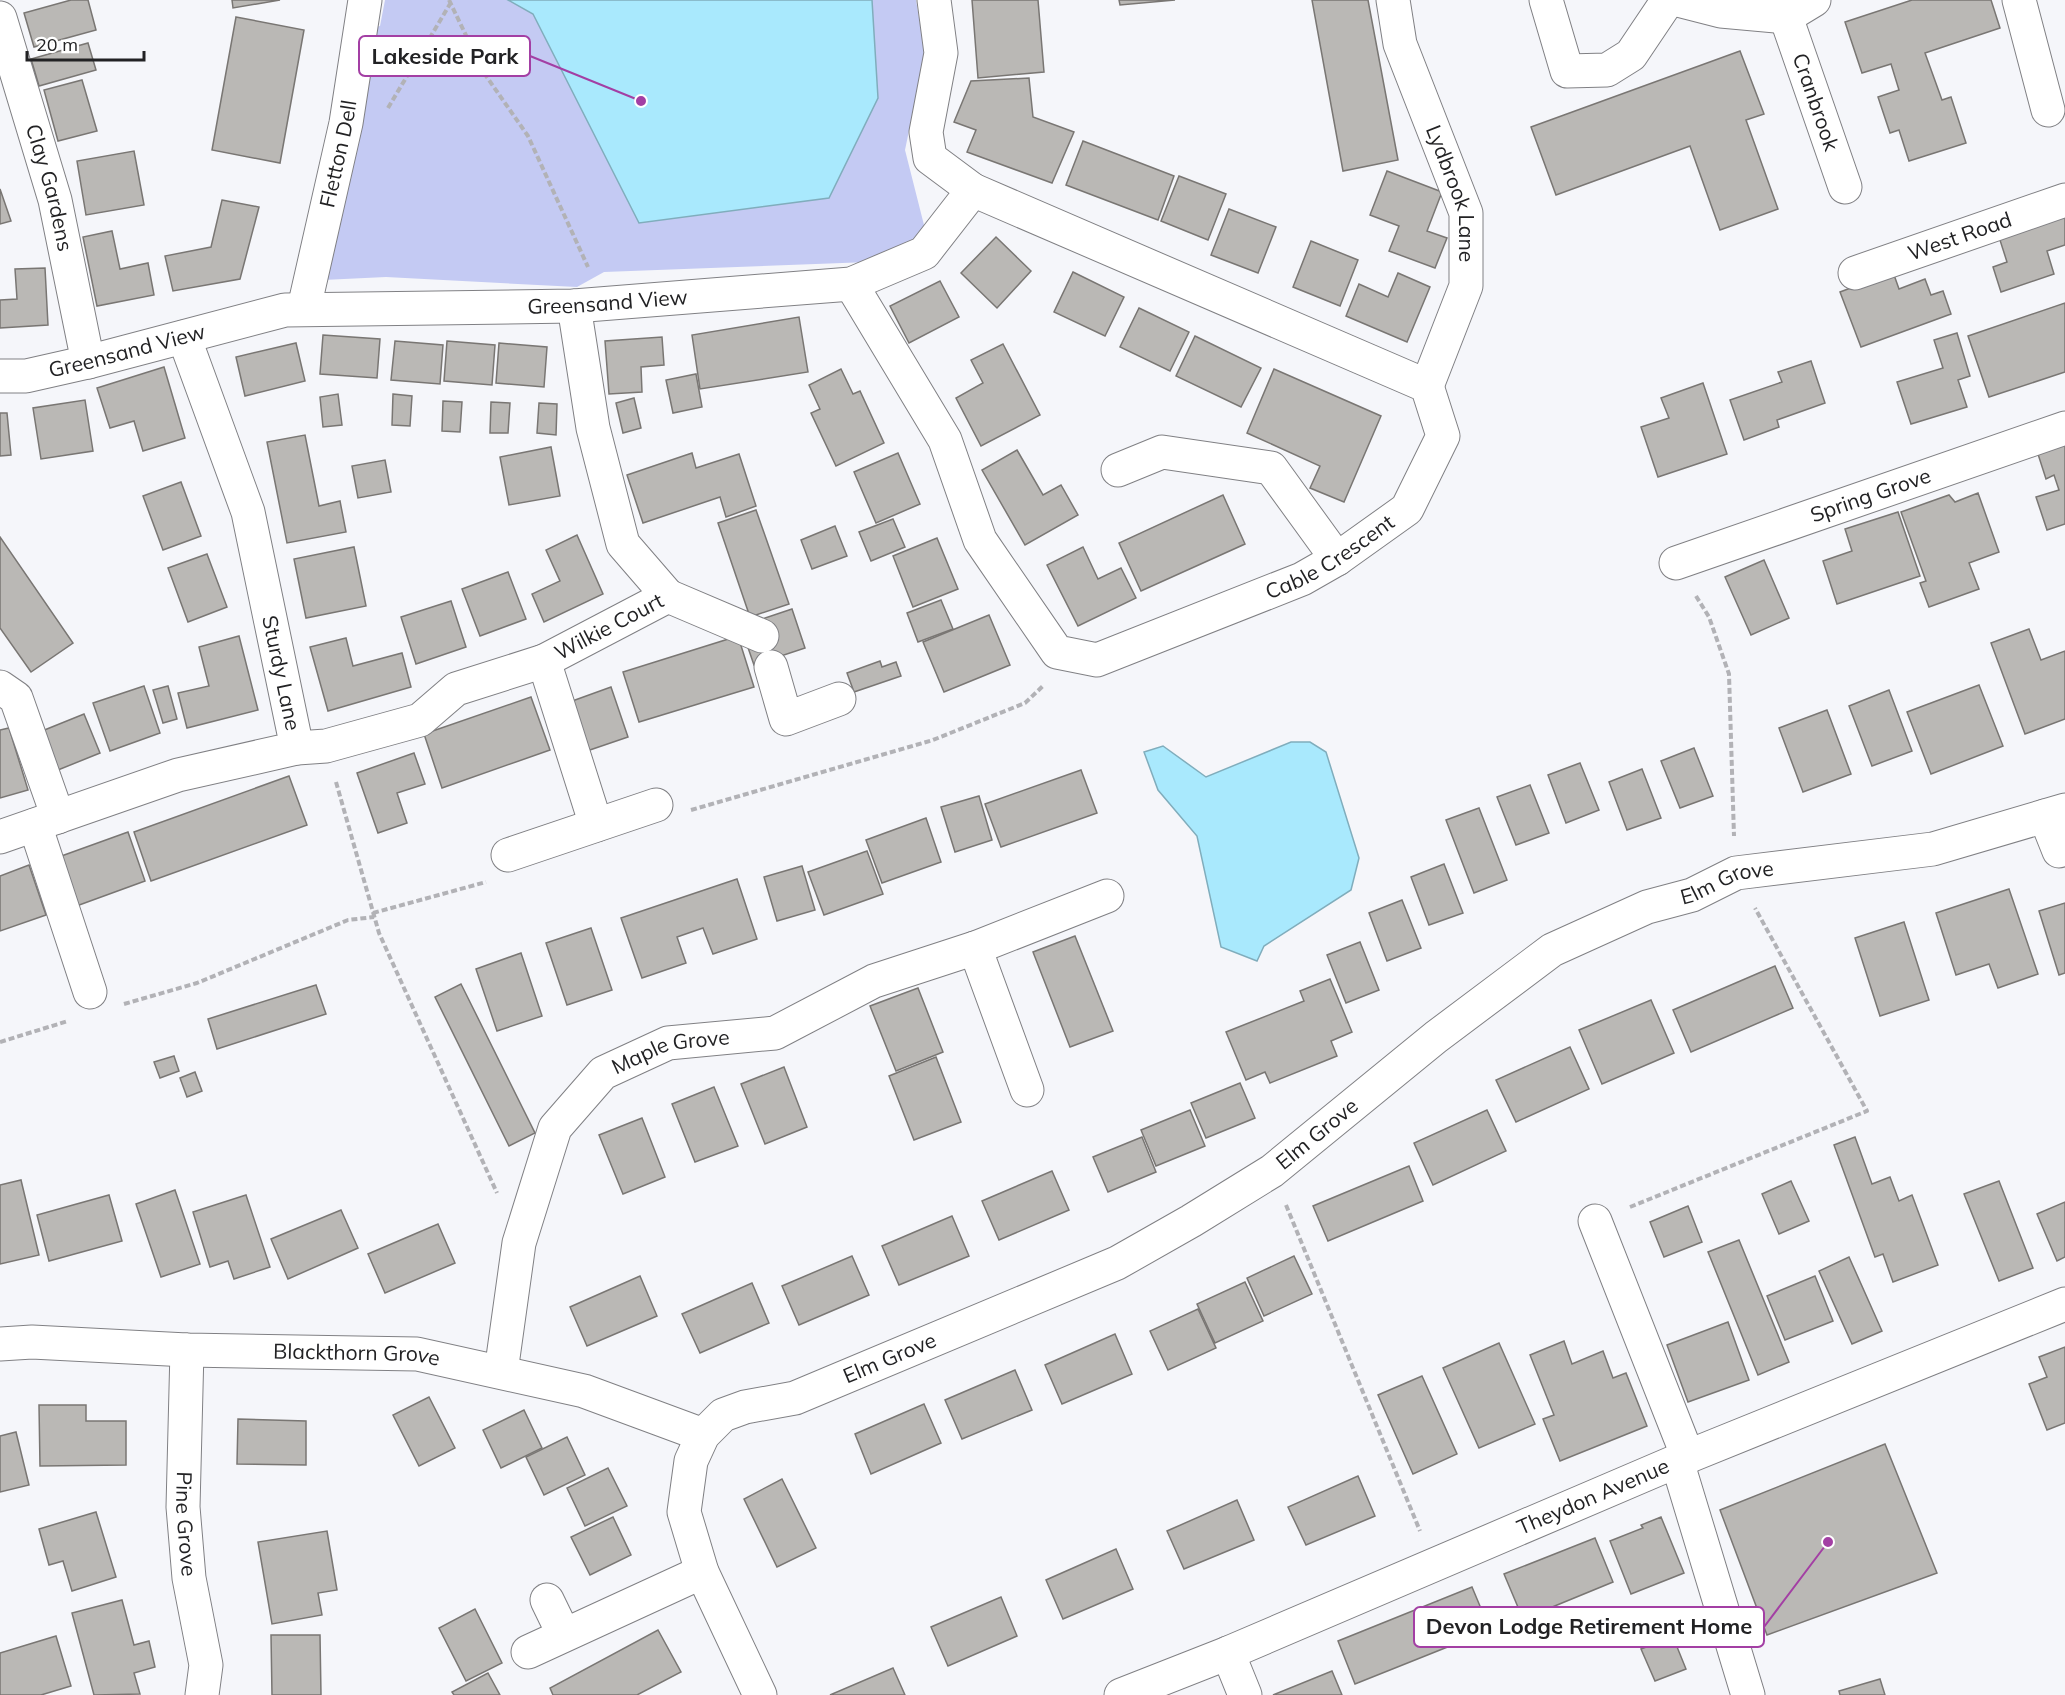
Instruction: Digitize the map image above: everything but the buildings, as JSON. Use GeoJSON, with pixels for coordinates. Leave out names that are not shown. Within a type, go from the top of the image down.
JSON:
{"type":"FeatureCollection","features":[{"type":"Feature","properties":{"kind":"street","name":"Fletton Dell"},"geometry":{"type":"LineString","coordinates":[[304,308],[345,123],[365,0]]}},
{"type":"Feature","properties":{"kind":"street"},"geometry":{"type":"LineString","coordinates":[[934,0],[941,53],[926,132],[930,158],[973,190],[1427,386]]}},
{"type":"Feature","properties":{"kind":"street","name":"Lydbrook Lane"},"geometry":{"type":"LineString","coordinates":[[1393,0],[1400,44],[1466,213],[1466,286],[1427,386]]}},
{"type":"Feature","properties":{"kind":"street"},"geometry":{"type":"LineString","coordinates":[[1546,0],[1567,71],[1607,70],[1631,55],[1668,0]]}},
{"type":"Feature","properties":{"kind":"street"},"geometry":{"type":"LineString","coordinates":[[1678,0],[1721,11],[1786,16],[1814,0]]}},
{"type":"Feature","properties":{"kind":"street"},"geometry":{"type":"LineString","coordinates":[[2019,0],[2048,110]]}},
{"type":"Feature","properties":{"kind":"street","name":"Cranbrook"},"geometry":{"type":"LineString","coordinates":[[1786,16],[1845,187]]}},
{"type":"Feature","properties":{"kind":"street","name":"Clay Gardens"},"geometry":{"type":"LineString","coordinates":[[0,18],[55,200],[88,362]]}},
{"type":"Feature","properties":{"kind":"street","name":"Greensand View"},"geometry":{"type":"LineString","coordinates":[[0,376],[26,376],[88,362],[285,310],[589,304],[851,284],[924,253],[973,190]]}},
{"type":"Feature","properties":{"kind":"street","name":"West Road"},"geometry":{"type":"LineString","coordinates":[[1855,273],[2065,200]]}},
{"type":"Feature","properties":{"kind":"street"},"geometry":{"type":"LineString","coordinates":[[851,284],[945,440],[980,540],[1056,652]]}},
{"type":"Feature","properties":{"kind":"street","name":"Wilkie Court"},"geometry":{"type":"LineString","coordinates":[[311,747],[420,720],[456,689],[543,661],[668,596],[622,544],[593,428],[589,304]]}},
{"type":"Feature","properties":{"kind":"street","name":"Sturdy Lane"},"geometry":{"type":"LineString","coordinates":[[0,837],[178,775],[311,747],[249,512],[184,337]]}},
{"type":"Feature","properties":{"kind":"street","name":"Cable Crescent"},"geometry":{"type":"LineString","coordinates":[[1056,652],[1097,660],[1302,579],[1337,559],[1407,509],[1443,436],[1427,386]]}},
{"type":"Feature","properties":{"kind":"street","name":"Spring Grove"},"geometry":{"type":"LineString","coordinates":[[1676,563],[2065,428]]}},
{"type":"Feature","properties":{"kind":"street"},"geometry":{"type":"LineString","coordinates":[[1118,470],[1161,452],[1271,468],[1337,559]]}},
{"type":"Feature","properties":{"kind":"street"},"geometry":{"type":"LineString","coordinates":[[668,596],[762,636]]}},
{"type":"Feature","properties":{"kind":"street"},"geometry":{"type":"LineString","coordinates":[[543,661],[596,825]]}},
{"type":"Feature","properties":{"kind":"street"},"geometry":{"type":"LineString","coordinates":[[771,668],[786,718],[839,699]]}},
{"type":"Feature","properties":{"kind":"street"},"geometry":{"type":"LineString","coordinates":[[0,687],[16,699],[47,821],[84,1005]]}},
{"type":"Feature","properties":{"kind":"street"},"geometry":{"type":"LineString","coordinates":[[501,867],[596,825],[672,808]]}},
{"type":"Feature","properties":{"kind":"street"},"geometry":{"type":"LineString","coordinates":[[2055,813],[2059,850]]}},
{"type":"Feature","properties":{"kind":"street","name":"Elm Grove"},"geometry":{"type":"LineString","coordinates":[[760,1695],[702,1572],[684,1512],[691,1461],[703,1435],[723,1415],[745,1407],[795,1398],[1117,1263],[1272,1172],[1436,1037],[1552,950],[1647,908],[1692,895],[1736,873],[1933,849],[2055,813]]}},
{"type":"Feature","properties":{"kind":"street","name":"Maple Grove"},"geometry":{"type":"LineString","coordinates":[[501,1372],[519,1243],[555,1128],[603,1073],[668,1043],[775,1033],[874,981],[975,948],[1107,896]]}},
{"type":"Feature","properties":{"kind":"street"},"geometry":{"type":"LineString","coordinates":[[975,948],[1027,1090]]}},
{"type":"Feature","properties":{"kind":"street"},"geometry":{"type":"LineString","coordinates":[[1595,1221],[1682,1459],[1748,1695]]}},
{"type":"Feature","properties":{"kind":"street","name":"Theydon Avenue"},"geometry":{"type":"LineString","coordinates":[[1121,1695],[1228,1653],[1682,1459],[2065,1304]]}},
{"type":"Feature","properties":{"kind":"street","name":"Blackthorn Grove"},"geometry":{"type":"LineString","coordinates":[[0,1344],[32,1342],[187,1350],[417,1354],[584,1391],[703,1435]]}},
{"type":"Feature","properties":{"kind":"street","name":"Pine Grove"},"geometry":{"type":"LineString","coordinates":[[187,1350],[183,1507],[189,1578],[206,1665],[202,1695]]}},
{"type":"Feature","properties":{"kind":"street"},"geometry":{"type":"LineString","coordinates":[[528,1652],[564,1633],[702,1572]]}},
{"type":"Feature","properties":{"kind":"street"},"geometry":{"type":"LineString","coordinates":[[547,1600],[564,1633]]}},
{"type":"Feature","properties":{"kind":"street"},"geometry":{"type":"LineString","coordinates":[[1228,1653],[1245,1695]]}},
{"type":"Feature","properties":{"kind":"path"},"geometry":{"type":"LineString","coordinates":[[345,123],[377,125],[449,2]]}},
{"type":"Feature","properties":{"kind":"path"},"geometry":{"type":"LineString","coordinates":[[449,2],[484,73],[528,136],[589,304]]}},
{"type":"Feature","properties":{"kind":"path"},"geometry":{"type":"LineString","coordinates":[[1595,1221],[1866,1111],[1736,873],[1729,674],[1709,617],[1676,563]]}},
{"type":"Feature","properties":{"kind":"path"},"geometry":{"type":"LineString","coordinates":[[672,808],[933,740],[1025,703],[1049,680],[1056,652]]}},
{"type":"Feature","properties":{"kind":"path"},"geometry":{"type":"LineString","coordinates":[[311,747],[379,933],[519,1243]]}},
{"type":"Feature","properties":{"kind":"path"},"geometry":{"type":"LineString","coordinates":[[121,1005],[197,982],[348,920],[374,915],[501,867]]}},
{"type":"Feature","properties":{"kind":"path"},"geometry":{"type":"LineString","coordinates":[[0,1042],[84,1005]]}},
{"type":"Feature","properties":{"kind":"path"},"geometry":{"type":"LineString","coordinates":[[1272,1172],[1434,1565]]}},
{"type":"Feature","properties":{"kind":"shaded area"},"geometry":{"type":"Polygon","coordinates":[[[385,0],[916,0],[925,53],[905,150],[925,229],[896,261],[604,272],[577,287],[386,277],[302,281],[365,30],[380,26],[385,0]]]}},
{"type":"Feature","properties":{"kind":"shaded area"},"geometry":{"type":"Polygon","coordinates":[[[508,0],[872,0],[878,98],[829,198],[639,223],[533,14],[508,0]]]}},
{"type":"Feature","properties":{"kind":"shaded area"},"geometry":{"type":"Polygon","coordinates":[[[1291,742],[1310,742],[1326,752],[1359,858],[1351,890],[1264,946],[1257,961],[1221,947],[1197,836],[1158,790],[1144,752],[1163,746],[1206,777],[1291,742]]]}},
{"type":"Feature","properties":{"kind":"place","name":"Lakeside Park"},"geometry":{"type":"Point","coordinates":[641,101]}},
{"type":"Feature","properties":{"kind":"place","name":"Devon Lodge Retirement Home"},"geometry":{"type":"Point","coordinates":[1828,1542]}}]}
